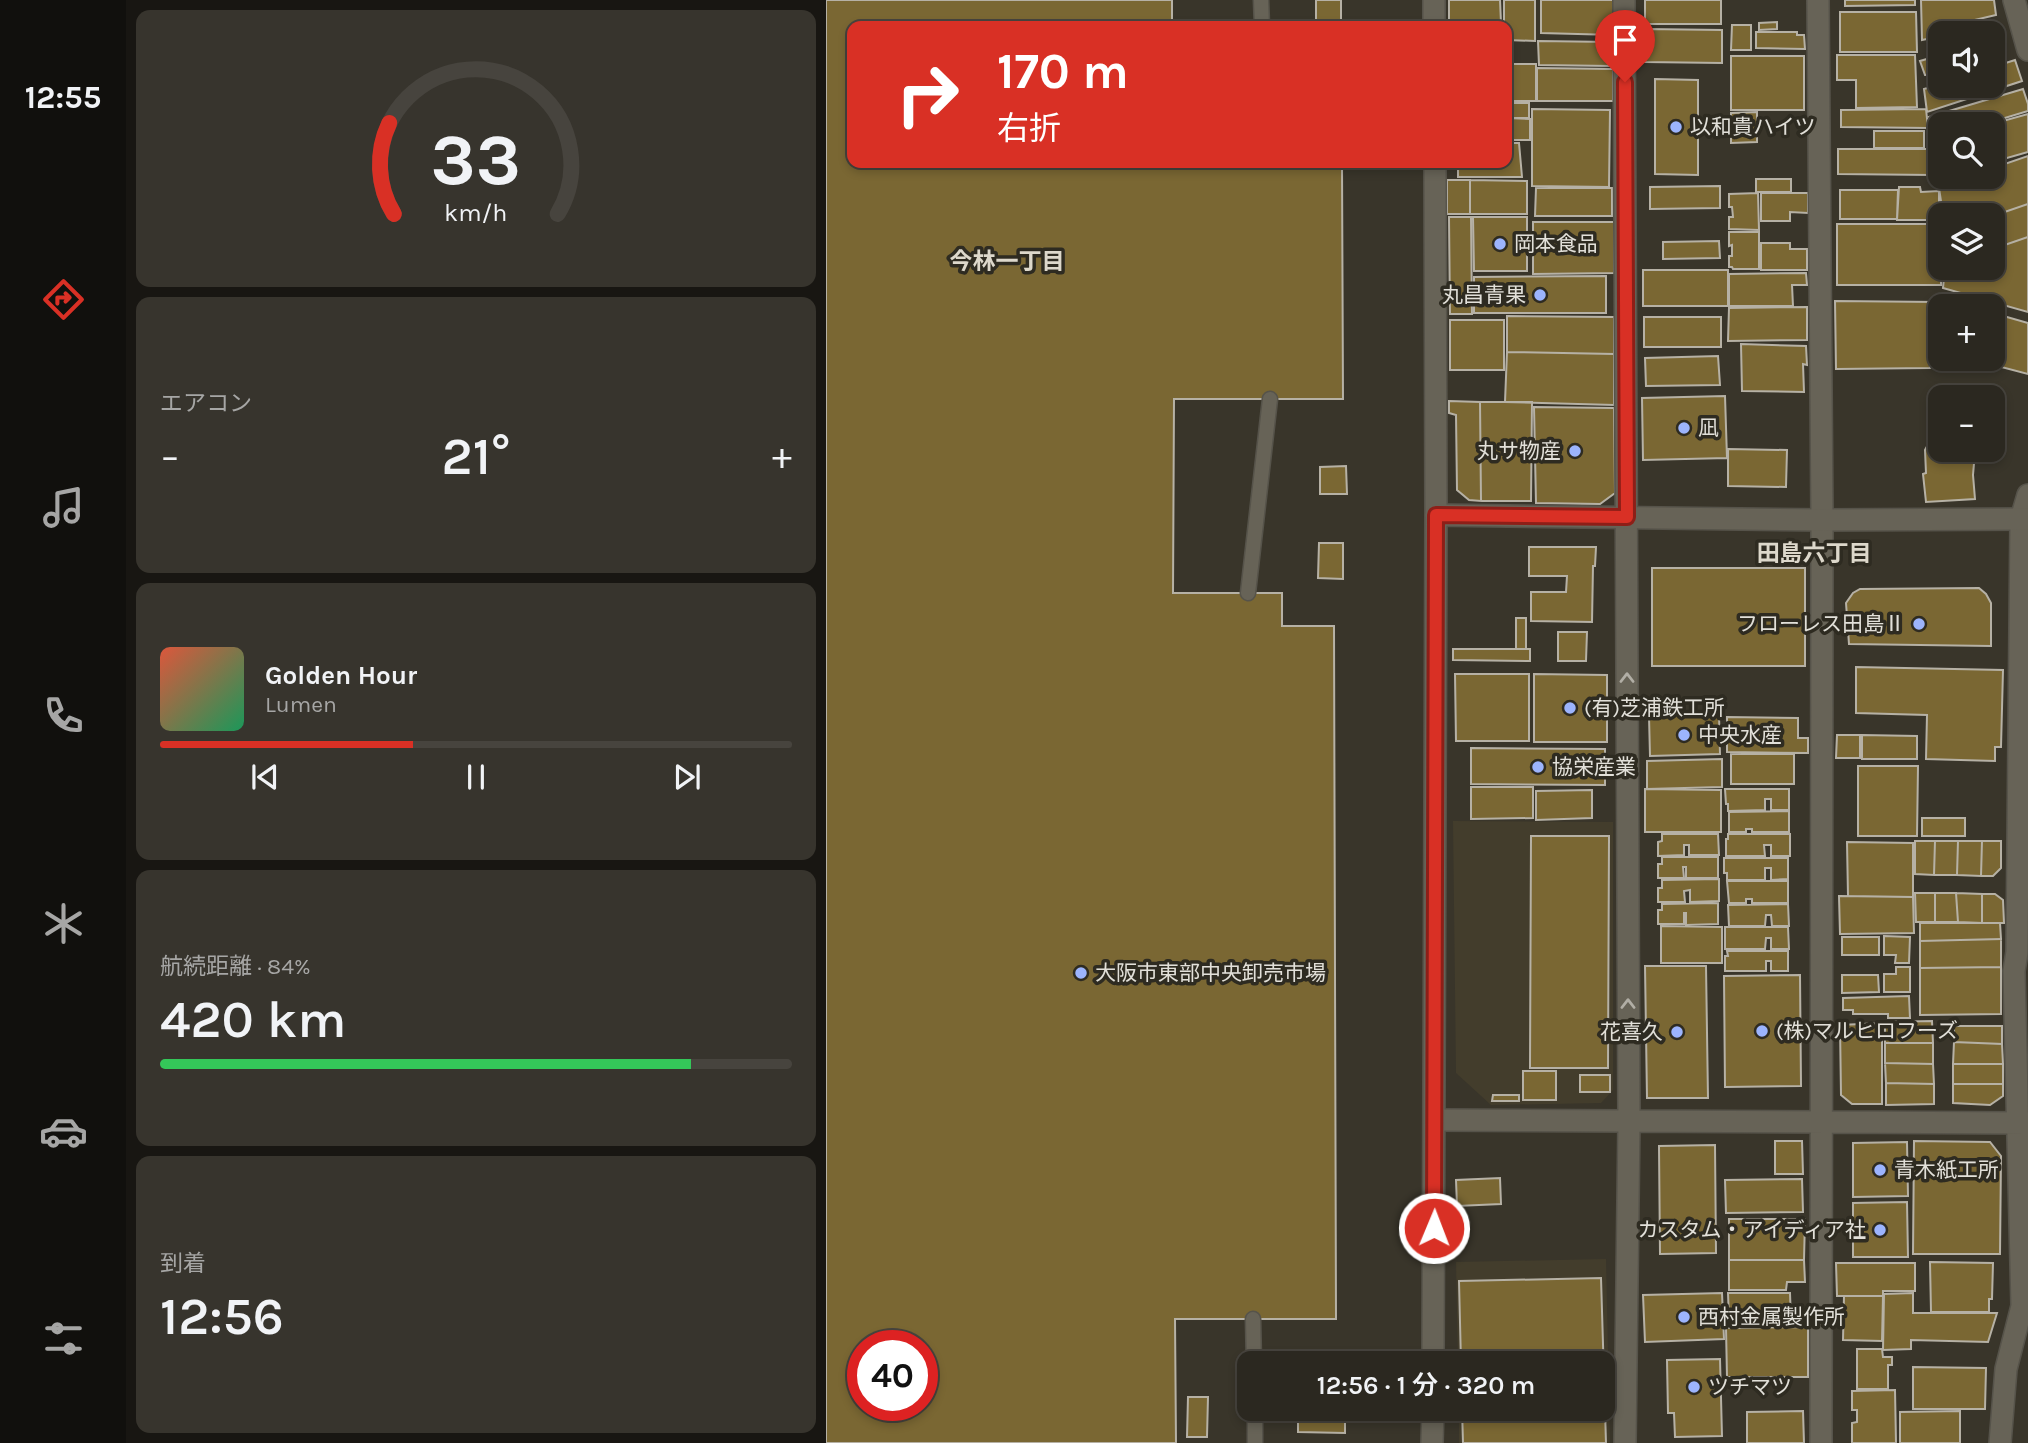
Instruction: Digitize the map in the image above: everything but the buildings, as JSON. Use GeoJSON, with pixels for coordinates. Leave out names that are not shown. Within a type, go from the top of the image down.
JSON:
{"type":"FeatureCollection","features":[{"type":"Feature","properties":{"kind":"street"},"geometry":{"type":"LineString","coordinates":[[1434,0],[1434,21]]}},
{"type":"Feature","properties":{"kind":"street"},"geometry":{"type":"LineString","coordinates":[[1624,0],[1629,1121],[1625,1443]]}},
{"type":"Feature","properties":{"kind":"street"},"geometry":{"type":"LineString","coordinates":[[1818,0],[1822,520],[1821,1443]]}},
{"type":"Feature","properties":{"kind":"street"},"geometry":{"type":"LineString","coordinates":[[2014,0],[2028,50]]}},
{"type":"Feature","properties":{"kind":"street"},"geometry":{"type":"LineString","coordinates":[[1433,1351],[1436,515],[1434,168]]}},
{"type":"Feature","properties":{"kind":"street"},"geometry":{"type":"LineString","coordinates":[[2000,1443],[2006,1369],[2022,1306],[2023,1123],[2014,971],[2017,952],[2024,519],[2028,495]]}},
{"type":"Feature","properties":{"kind":"street"},"geometry":{"type":"LineString","coordinates":[[1436,515],[1822,520],[2024,519]]}},
{"type":"Feature","properties":{"kind":"street"},"geometry":{"type":"LineString","coordinates":[[1435,1120],[2023,1123]]}},
{"type":"Feature","properties":{"kind":"street"},"geometry":{"type":"LineString","coordinates":[[1432,1443],[1433,1421]]}},
{"type":"Feature","properties":{"kind":"lane"},"geometry":{"type":"LineString","coordinates":[[1261,0],[1262,21]]}},
{"type":"Feature","properties":{"kind":"lane"},"geometry":{"type":"LineString","coordinates":[[1248,593],[1270,399]]}},
{"type":"Feature","properties":{"kind":"lane"},"geometry":{"type":"LineString","coordinates":[[1253,1319],[1254,1351]]}},
{"type":"Feature","properties":{"kind":"lane"},"geometry":{"type":"LineString","coordinates":[[1255,1421],[1255,1443]]}},
{"type":"Feature","properties":{"kind":"shaded area"},"geometry":{"type":"Polygon","coordinates":[[[1453,821],[1613,822],[1613,1090],[1601,1103],[1491,1105],[1456,1073],[1453,821]]]}},
{"type":"Feature","properties":{"kind":"shaded area"},"geometry":{"type":"Polygon","coordinates":[[[1606,1259],[1608,1351],[1458,1351],[1456,1262],[1606,1259]]]}},
{"type":"Feature","properties":{"kind":"shaded area"},"geometry":{"type":"Polygon","coordinates":[[[1459,1421],[1610,1421],[1610,1443],[1459,1443],[1459,1421]]]}},
{"type":"Feature","properties":{"kind":"place","name":"以和貴ハイツ"},"geometry":{"type":"Point","coordinates":[1676,127]}},
{"type":"Feature","properties":{"kind":"place","name":"岡本食品"},"geometry":{"type":"Point","coordinates":[1500,244]}},
{"type":"Feature","properties":{"kind":"place","name":"丸昌青果"},"geometry":{"type":"Point","coordinates":[1540,295]}},
{"type":"Feature","properties":{"kind":"place","name":"凪"},"geometry":{"type":"Point","coordinates":[1684,428]}},
{"type":"Feature","properties":{"kind":"place","name":"丸サ物産"},"geometry":{"type":"Point","coordinates":[1575,451]}},
{"type":"Feature","properties":{"kind":"place","name":"フローレス田島Ⅱ"},"geometry":{"type":"Point","coordinates":[1919,624]}},
{"type":"Feature","properties":{"kind":"place","name":"(有)芝浦鉄工所"},"geometry":{"type":"Point","coordinates":[1570,708]}},
{"type":"Feature","properties":{"kind":"place","name":"中央水産"},"geometry":{"type":"Point","coordinates":[1684,735]}},
{"type":"Feature","properties":{"kind":"place","name":"協栄産業"},"geometry":{"type":"Point","coordinates":[1538,767]}},
{"type":"Feature","properties":{"kind":"place","name":"大阪市東部中央卸売市場"},"geometry":{"type":"Point","coordinates":[1081,973]}},
{"type":"Feature","properties":{"kind":"place","name":"(株)マルヒロフーズ"},"geometry":{"type":"Point","coordinates":[1762,1031]}},
{"type":"Feature","properties":{"kind":"place","name":"花喜久"},"geometry":{"type":"Point","coordinates":[1677,1032]}},
{"type":"Feature","properties":{"kind":"place","name":"青木紙工所"},"geometry":{"type":"Point","coordinates":[1880,1170]}},
{"type":"Feature","properties":{"kind":"place","name":"カスタム・アイディア社"},"geometry":{"type":"Point","coordinates":[1880,1230]}},
{"type":"Feature","properties":{"kind":"place","name":"西村金属製作所"},"geometry":{"type":"Point","coordinates":[1684,1317]}},
{"type":"Feature","properties":{"kind":"place","name":"ツチマツ"},"geometry":{"type":"Point","coordinates":[1694,1387]}},
{"type":"Feature","properties":{"kind":"district","name":"今林一丁目"},"geometry":{"type":"Point","coordinates":[1007,261]}},
{"type":"Feature","properties":{"kind":"district","name":"田島六丁目"},"geometry":{"type":"Point","coordinates":[1814,553]}},
{"type":"Feature","properties":{"kind":"route"},"geometry":{"type":"LineString","coordinates":[[1434,1228],[1436,515],[1627,517],[1625,82]]}}]}
